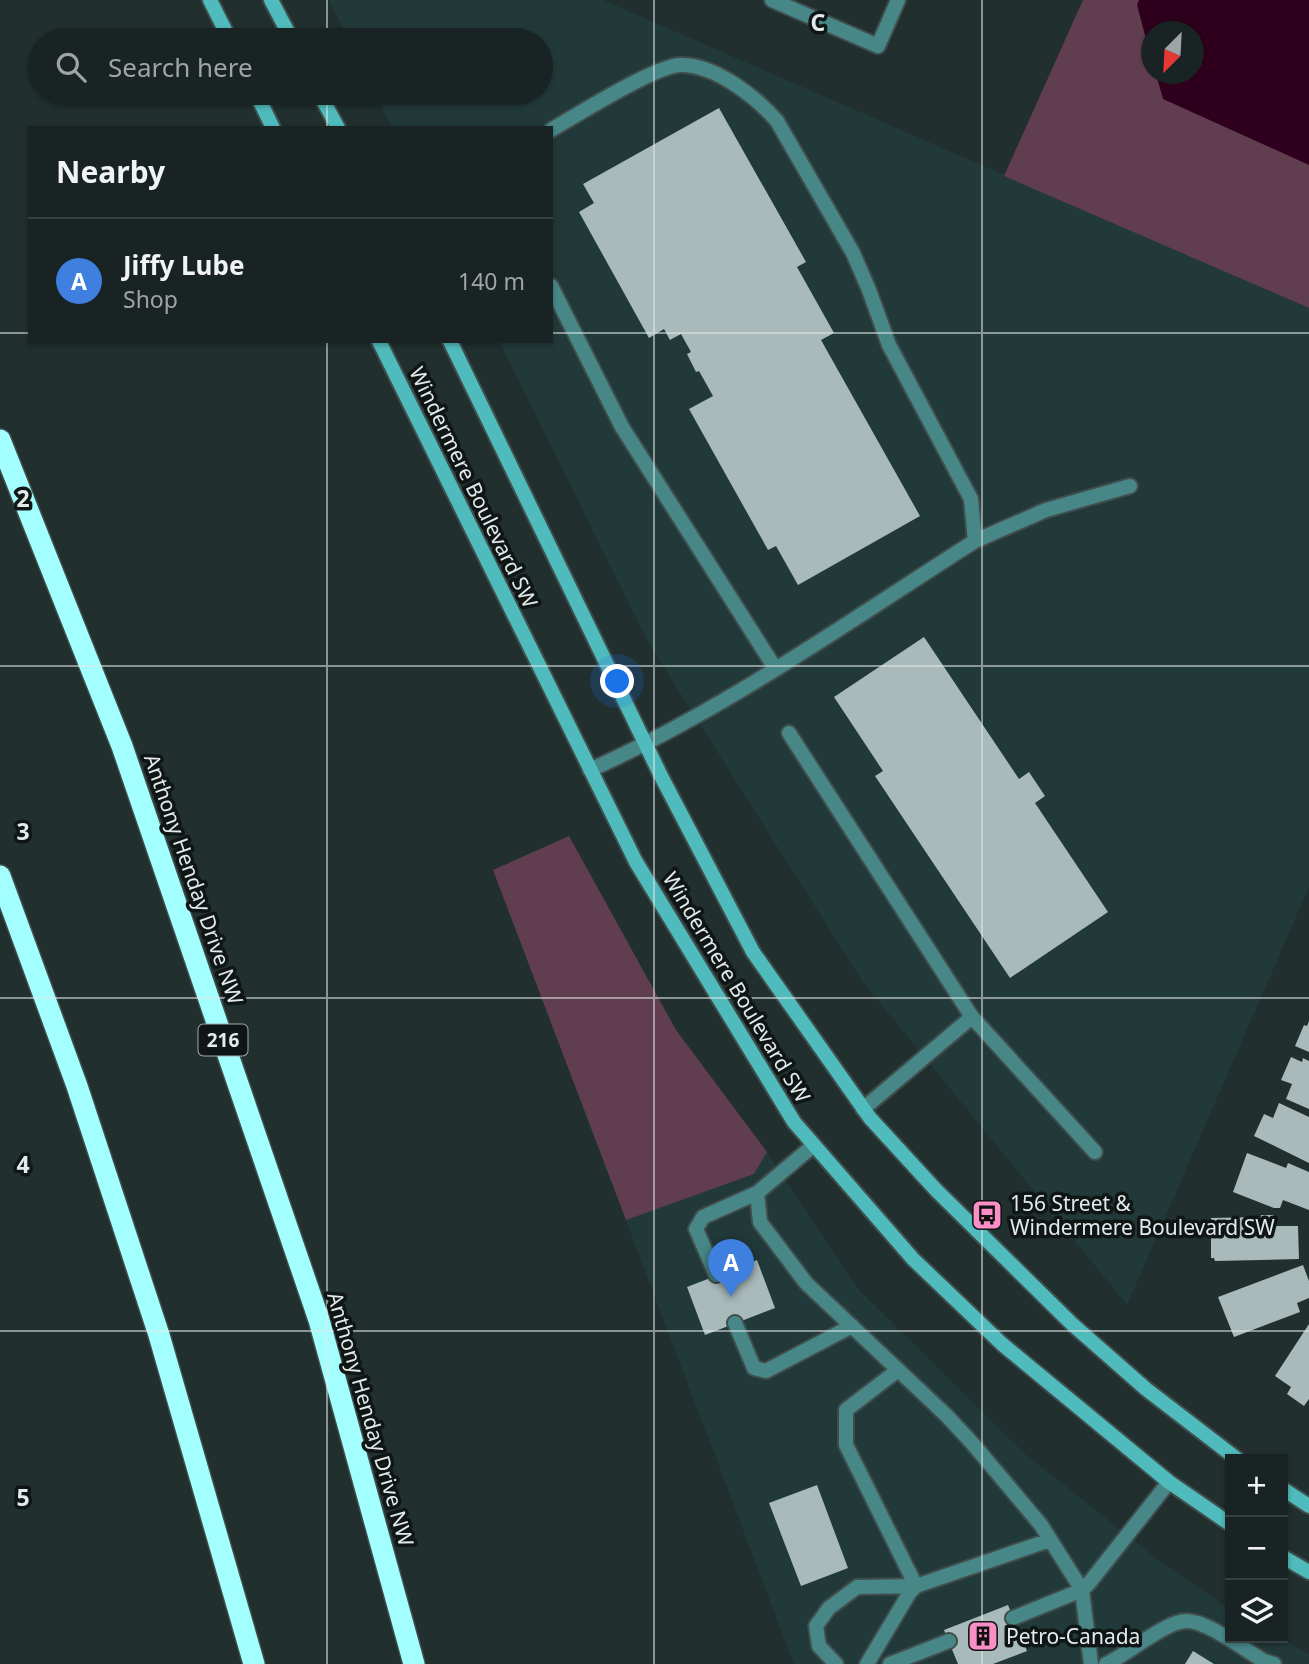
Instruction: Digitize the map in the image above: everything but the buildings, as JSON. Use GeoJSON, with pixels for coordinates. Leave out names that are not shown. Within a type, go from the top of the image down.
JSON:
{"type":"FeatureCollection","features":[{"type":"Feature","properties":{"kind":"highway","name":"Anthony Henday Drive NW"},"geometry":{"type":"LineString","coordinates":[[0,440],[122,746],[314,1308],[414,1660]]}},
{"type":"Feature","properties":{"kind":"highway"},"geometry":{"type":"LineString","coordinates":[[0,876],[77,1086],[159,1335],[254,1664]]}},
{"type":"Feature","properties":{"kind":"main road"},"geometry":{"type":"LineString","coordinates":[[210,0],[224,28]]}},
{"type":"Feature","properties":{"kind":"main road"},"geometry":{"type":"LineString","coordinates":[[271,0],[286,28]]}},
{"type":"Feature","properties":{"kind":"main road"},"geometry":{"type":"LineString","coordinates":[[262,105],[272,126]]}},
{"type":"Feature","properties":{"kind":"main road"},"geometry":{"type":"LineString","coordinates":[[326,105],[337,126]]}},
{"type":"Feature","properties":{"kind":"main road","name":"Windermere Boulevard SW"},"geometry":{"type":"LineString","coordinates":[[380,343],[636,862],[794,1122],[913,1259],[1002,1344],[1170,1482],[1225,1520]]}},
{"type":"Feature","properties":{"kind":"main road","name":"Windermere Boulevard SW"},"geometry":{"type":"LineString","coordinates":[[451,343],[646,745],[753,952],[863,1109],[936,1190],[1072,1324],[1146,1388],[1231,1454]]}},
{"type":"Feature","properties":{"kind":"main road"},"geometry":{"type":"LineString","coordinates":[[1288,1492],[1309,1506]]}},
{"type":"Feature","properties":{"kind":"main road"},"geometry":{"type":"LineString","coordinates":[[1288,1560],[1309,1572]]}},
{"type":"Feature","properties":{"kind":"lane"},"geometry":{"type":"LineString","coordinates":[[772,0],[878,46],[898,0]]}},
{"type":"Feature","properties":{"kind":"lane"},"geometry":{"type":"LineString","coordinates":[[553,129],[659,71],[681,65],[706,71],[729,81],[750,93],[764,106],[777,121],[853,253],[889,345],[971,499],[975,541]]}},
{"type":"Feature","properties":{"kind":"lane"},"geometry":{"type":"LineString","coordinates":[[553,290],[622,427],[775,668]]}},
{"type":"Feature","properties":{"kind":"lane"},"geometry":{"type":"LineString","coordinates":[[590,770],[646,745],[721,704],[975,541],[1046,510],[1130,486]]}},
{"type":"Feature","properties":{"kind":"lane"},"geometry":{"type":"LineString","coordinates":[[789,733],[972,1017],[1095,1152]]}},
{"type":"Feature","properties":{"kind":"lane"},"geometry":{"type":"LineString","coordinates":[[863,1109],[972,1017]]}},
{"type":"Feature","properties":{"kind":"lane"},"geometry":{"type":"LineString","coordinates":[[716,1275],[696,1229],[703,1217],[757,1193],[814,1145]]}},
{"type":"Feature","properties":{"kind":"lane"},"geometry":{"type":"LineString","coordinates":[[757,1193],[760,1222],[806,1283],[947,1416],[1012,1489],[1051,1540],[1082,1590],[1091,1664]]}},
{"type":"Feature","properties":{"kind":"lane"},"geometry":{"type":"LineString","coordinates":[[735,1324],[754,1368],[766,1371],[852,1326]]}},
{"type":"Feature","properties":{"kind":"lane"},"geometry":{"type":"LineString","coordinates":[[898,1370],[846,1410],[846,1445],[916,1586]]}},
{"type":"Feature","properties":{"kind":"lane"},"geometry":{"type":"LineString","coordinates":[[1013,1618],[1082,1590],[1170,1482]]}},
{"type":"Feature","properties":{"kind":"lane"},"geometry":{"type":"LineString","coordinates":[[835,1664],[819,1646],[816,1626],[829,1608],[858,1587],[916,1586],[1051,1540]]}},
{"type":"Feature","properties":{"kind":"lane"},"geometry":{"type":"LineString","coordinates":[[867,1664],[916,1586]]}},
{"type":"Feature","properties":{"kind":"lane"},"geometry":{"type":"LineString","coordinates":[[1105,1664],[1171,1626],[1187,1621],[1205,1627],[1268,1663]]}},
{"type":"Feature","properties":{"kind":"lane"},"geometry":{"type":"LineString","coordinates":[[890,1664],[949,1642]]}},
{"type":"Feature","properties":{"kind":"shaded area"},"geometry":{"type":"Polygon","coordinates":[[[329,0],[603,0],[1309,308],[1309,887],[1127,1305],[862,981],[648,642],[500,343],[553,343],[553,126],[391,126],[381,105],[553,105],[553,28],[343,28],[329,0]]]}},
{"type":"Feature","properties":{"kind":"shaded area"},"geometry":{"type":"Polygon","coordinates":[[[1083,0],[1309,0],[1309,308],[1004,176],[1083,0]]]}},
{"type":"Feature","properties":{"kind":"shaded area"},"geometry":{"type":"Polygon","coordinates":[[[1139,0],[1309,0],[1309,165],[1163,99],[1159,84],[1204,84],[1204,21],[1141,21],[1137,5],[1139,0]]]}},
{"type":"Feature","properties":{"kind":"shaded area"},"geometry":{"type":"Polygon","coordinates":[[[569,836],[676,1030],[767,1152],[858,1289],[1025,1454],[1160,1561],[1225,1606],[1225,1643],[1288,1643],[1309,1654],[1309,1664],[794,1664],[493,870],[569,836]]]}},
{"type":"Feature","properties":{"kind":"shaded area"},"geometry":{"type":"Polygon","coordinates":[[[569,836],[676,1030],[767,1152],[754,1174],[626,1220],[493,870],[569,836]]]}},
{"type":"Feature","properties":{"kind":"place","name":"156 Street & Windermere Boulevard SW"},"geometry":{"type":"Point","coordinates":[987,1215]}},
{"type":"Feature","properties":{"kind":"place","name":"Jiffy Lube"},"geometry":{"type":"Point","coordinates":[731,1297]}},
{"type":"Feature","properties":{"kind":"place","name":"Petro-Canada"},"geometry":{"type":"Point","coordinates":[983,1636]}}]}
